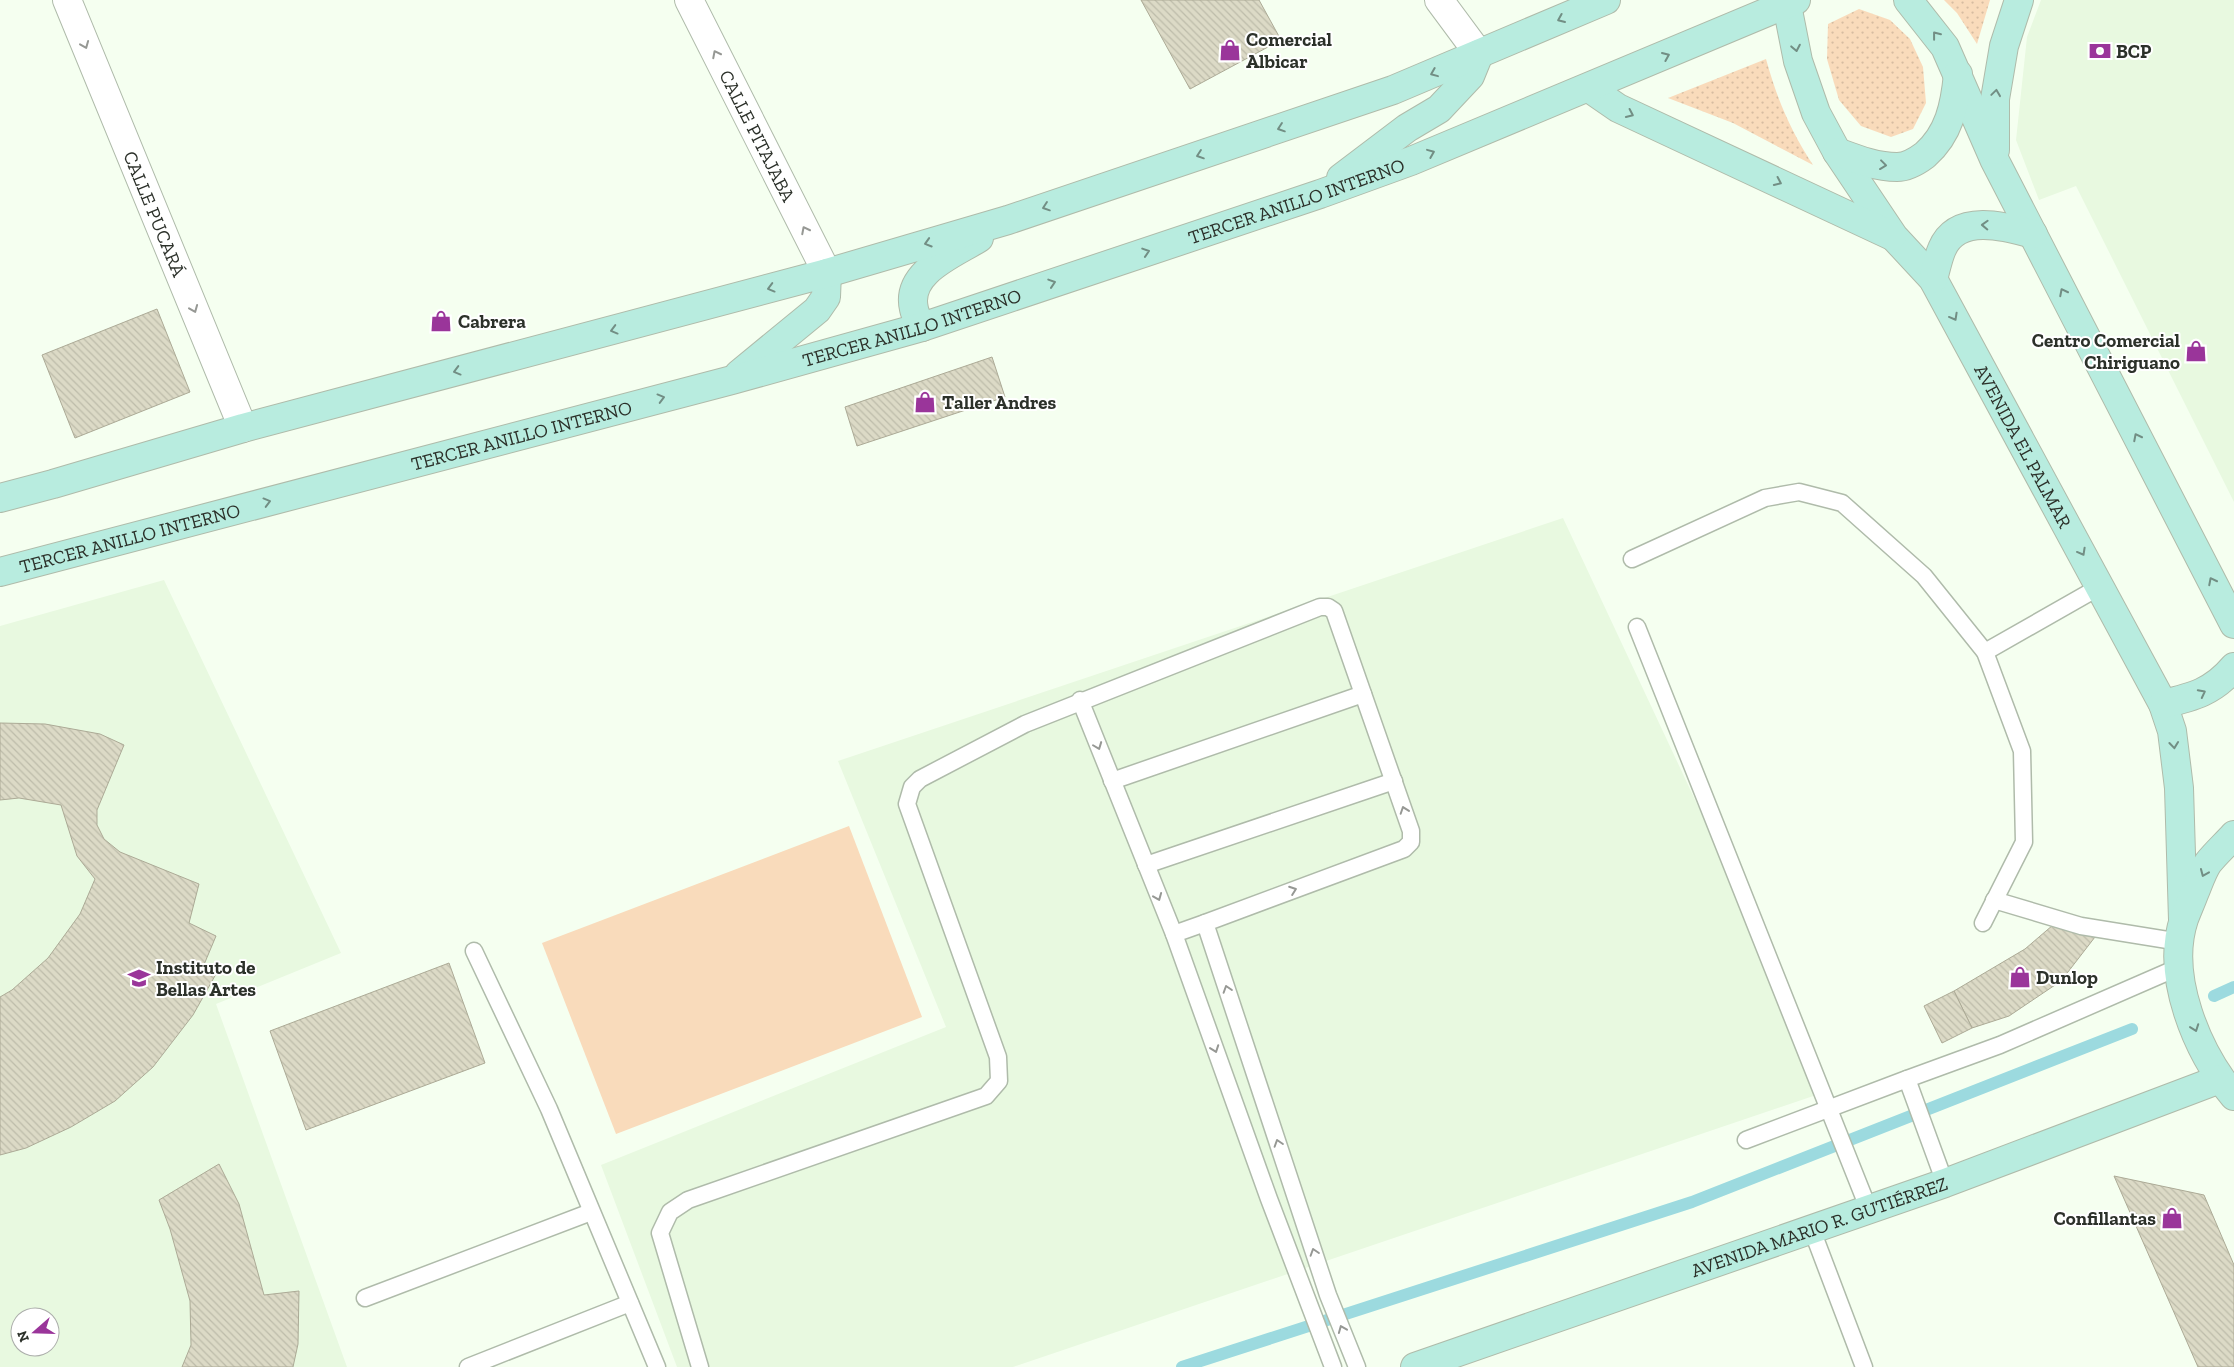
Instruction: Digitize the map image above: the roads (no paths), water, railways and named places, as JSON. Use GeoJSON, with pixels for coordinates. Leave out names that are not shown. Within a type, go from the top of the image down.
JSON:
{"type":"FeatureCollection","features":[{"type":"Feature","properties":{"kind":"main road"},"geometry":{"type":"LineString","coordinates":[[0,498],[243,428],[827,274],[1008,220],[1393,90],[1606,0]]}},
{"type":"Feature","properties":{"kind":"main road"},"geometry":{"type":"LineString","coordinates":[[1908,0],[1945,47],[1994,159],[2234,624]]}},
{"type":"Feature","properties":{"kind":"main road"},"geometry":{"type":"LineString","coordinates":[[1994,159],[1995,99],[2004,46],[2019,0]]}},
{"type":"Feature","properties":{"kind":"main road","name":"TERCER ANILLO INTERNO"},"geometry":{"type":"LineString","coordinates":[[0,572],[732,380],[922,327],[1320,194],[1411,161],[1589,88],[1790,1]]}},
{"type":"Feature","properties":{"kind":"main road","name":"AVENIDA EL PALMAR"},"geometry":{"type":"LineString","coordinates":[[1790,1],[1798,61],[1816,114],[1837,152],[1894,237],[1933,279],[2101,586],[2163,704],[2172,731],[2179,788],[2182,994],[2200,1043],[2227,1087]]}},
{"type":"Feature","properties":{"kind":"main road"},"geometry":{"type":"LineString","coordinates":[[1320,194],[1407,128],[1440,110],[1470,76],[1479,54]]}},
{"type":"Feature","properties":{"kind":"main road"},"geometry":{"type":"LineString","coordinates":[[1837,152],[1868,163],[1898,167],[1917,162],[1936,145],[1947,127],[1956,98],[1958,74]]}},
{"type":"Feature","properties":{"kind":"main road"},"geometry":{"type":"LineString","coordinates":[[1589,88],[1618,108],[1894,237]]}},
{"type":"Feature","properties":{"kind":"main road"},"geometry":{"type":"LineString","coordinates":[[922,327],[914,309],[913,294],[917,280],[930,268],[1008,220]]}},
{"type":"Feature","properties":{"kind":"main road"},"geometry":{"type":"LineString","coordinates":[[1933,279],[1942,248],[1953,233],[1978,224],[2005,226],[2033,234]]}},
{"type":"Feature","properties":{"kind":"main road"},"geometry":{"type":"LineString","coordinates":[[732,380],[817,310],[826,297],[827,274]]}},
{"type":"Feature","properties":{"kind":"main road"},"geometry":{"type":"LineString","coordinates":[[0,503],[53,484]]}},
{"type":"Feature","properties":{"kind":"main road"},"geometry":{"type":"LineString","coordinates":[[2163,704],[2198,696],[2222,681],[2234,667]]}},
{"type":"Feature","properties":{"kind":"main road"},"geometry":{"type":"LineString","coordinates":[[2181,943],[2207,864],[2234,835]]}},
{"type":"Feature","properties":{"kind":"main road","name":"AVENIDA MARIO R. GUTIÉRREZ"},"geometry":{"type":"LineString","coordinates":[[1418,1367],[1812,1230],[1864,1199],[1945,1183],[2227,1087]]}},
{"type":"Feature","properties":{"kind":"street","name":"CALLE PUCARÁ"},"geometry":{"type":"LineString","coordinates":[[66,0],[243,428]]}},
{"type":"Feature","properties":{"kind":"street","name":"CALLE PITAJABA"},"geometry":{"type":"LineString","coordinates":[[689,0],[827,274]]}},
{"type":"Feature","properties":{"kind":"street"},"geometry":{"type":"LineString","coordinates":[[1438,0],[1479,54]]}},
{"type":"Feature","properties":{"kind":"lane"},"geometry":{"type":"LineString","coordinates":[[1632,559],[1765,498],[1799,492],[1842,503],[1924,576],[1985,652],[2022,751],[2024,842],[1983,923]]}},
{"type":"Feature","properties":{"kind":"lane"},"geometry":{"type":"LineString","coordinates":[[1985,652],[2101,586]]}},
{"type":"Feature","properties":{"kind":"lane"},"geometry":{"type":"LineString","coordinates":[[700,1367],[660,1233],[670,1212],[688,1200],[986,1096],[999,1081],[998,1057],[907,804],[912,787],[920,779],[1025,724],[1080,700],[1320,607],[1328,607],[1334,611],[1411,831],[1411,842],[1404,849],[1174,934]]}},
{"type":"Feature","properties":{"kind":"lane"},"geometry":{"type":"LineString","coordinates":[[1637,627],[1864,1199]]}},
{"type":"Feature","properties":{"kind":"lane"},"geometry":{"type":"LineString","coordinates":[[1112,781],[1363,694]]}},
{"type":"Feature","properties":{"kind":"lane"},"geometry":{"type":"LineString","coordinates":[[1080,700],[1174,934],[1333,1367]]}},
{"type":"Feature","properties":{"kind":"lane"},"geometry":{"type":"LineString","coordinates":[[1146,865],[1394,781]]}},
{"type":"Feature","properties":{"kind":"lane"},"geometry":{"type":"LineString","coordinates":[[1994,900],[2081,926],[2181,943]]}},
{"type":"Feature","properties":{"kind":"lane"},"geometry":{"type":"LineString","coordinates":[[1205,923],[1328,1295],[1356,1365]]}},
{"type":"Feature","properties":{"kind":"lane"},"geometry":{"type":"LineString","coordinates":[[1746,1140],[2000,1045],[2181,943]]}},
{"type":"Feature","properties":{"kind":"lane"},"geometry":{"type":"LineString","coordinates":[[474,951],[549,1109],[657,1367]]}},
{"type":"Feature","properties":{"kind":"lane"},"geometry":{"type":"LineString","coordinates":[[1907,1080],[1945,1183]]}},
{"type":"Feature","properties":{"kind":"lane"},"geometry":{"type":"LineString","coordinates":[[365,1298],[591,1212]]}},
{"type":"Feature","properties":{"kind":"lane"},"geometry":{"type":"LineString","coordinates":[[1812,1230],[1864,1367]]}},
{"type":"Feature","properties":{"kind":"lane"},"geometry":{"type":"LineString","coordinates":[[468,1367],[630,1303]]}},
{"type":"Feature","properties":{"kind":"waterway"},"geometry":{"type":"LineString","coordinates":[[2214,996],[2234,987]]}},
{"type":"Feature","properties":{"kind":"waterway"},"geometry":{"type":"LineString","coordinates":[[1182,1367],[1692,1202],[2132,1029]]}},
{"type":"Feature","properties":{"kind":"place","name":"Comercial Albicar"},"geometry":{"type":"Point","coordinates":[1230,50]}},
{"type":"Feature","properties":{"kind":"place","name":"BCP"},"geometry":{"type":"Point","coordinates":[2100,51]}},
{"type":"Feature","properties":{"kind":"place","name":"Cabrera"},"geometry":{"type":"Point","coordinates":[441,321]}},
{"type":"Feature","properties":{"kind":"place","name":"Centro Comercial Chiriguano"},"geometry":{"type":"Point","coordinates":[2196,351]}},
{"type":"Feature","properties":{"kind":"place","name":"Taller Andres"},"geometry":{"type":"Point","coordinates":[925,402]}},
{"type":"Feature","properties":{"kind":"place","name":"Dunlop"},"geometry":{"type":"Point","coordinates":[2020,977]}},
{"type":"Feature","properties":{"kind":"place","name":"Instituto de Bellas Artes"},"geometry":{"type":"Point","coordinates":[139,978]}},
{"type":"Feature","properties":{"kind":"place","name":"Confillantas"},"geometry":{"type":"Point","coordinates":[2172,1218]}}]}
